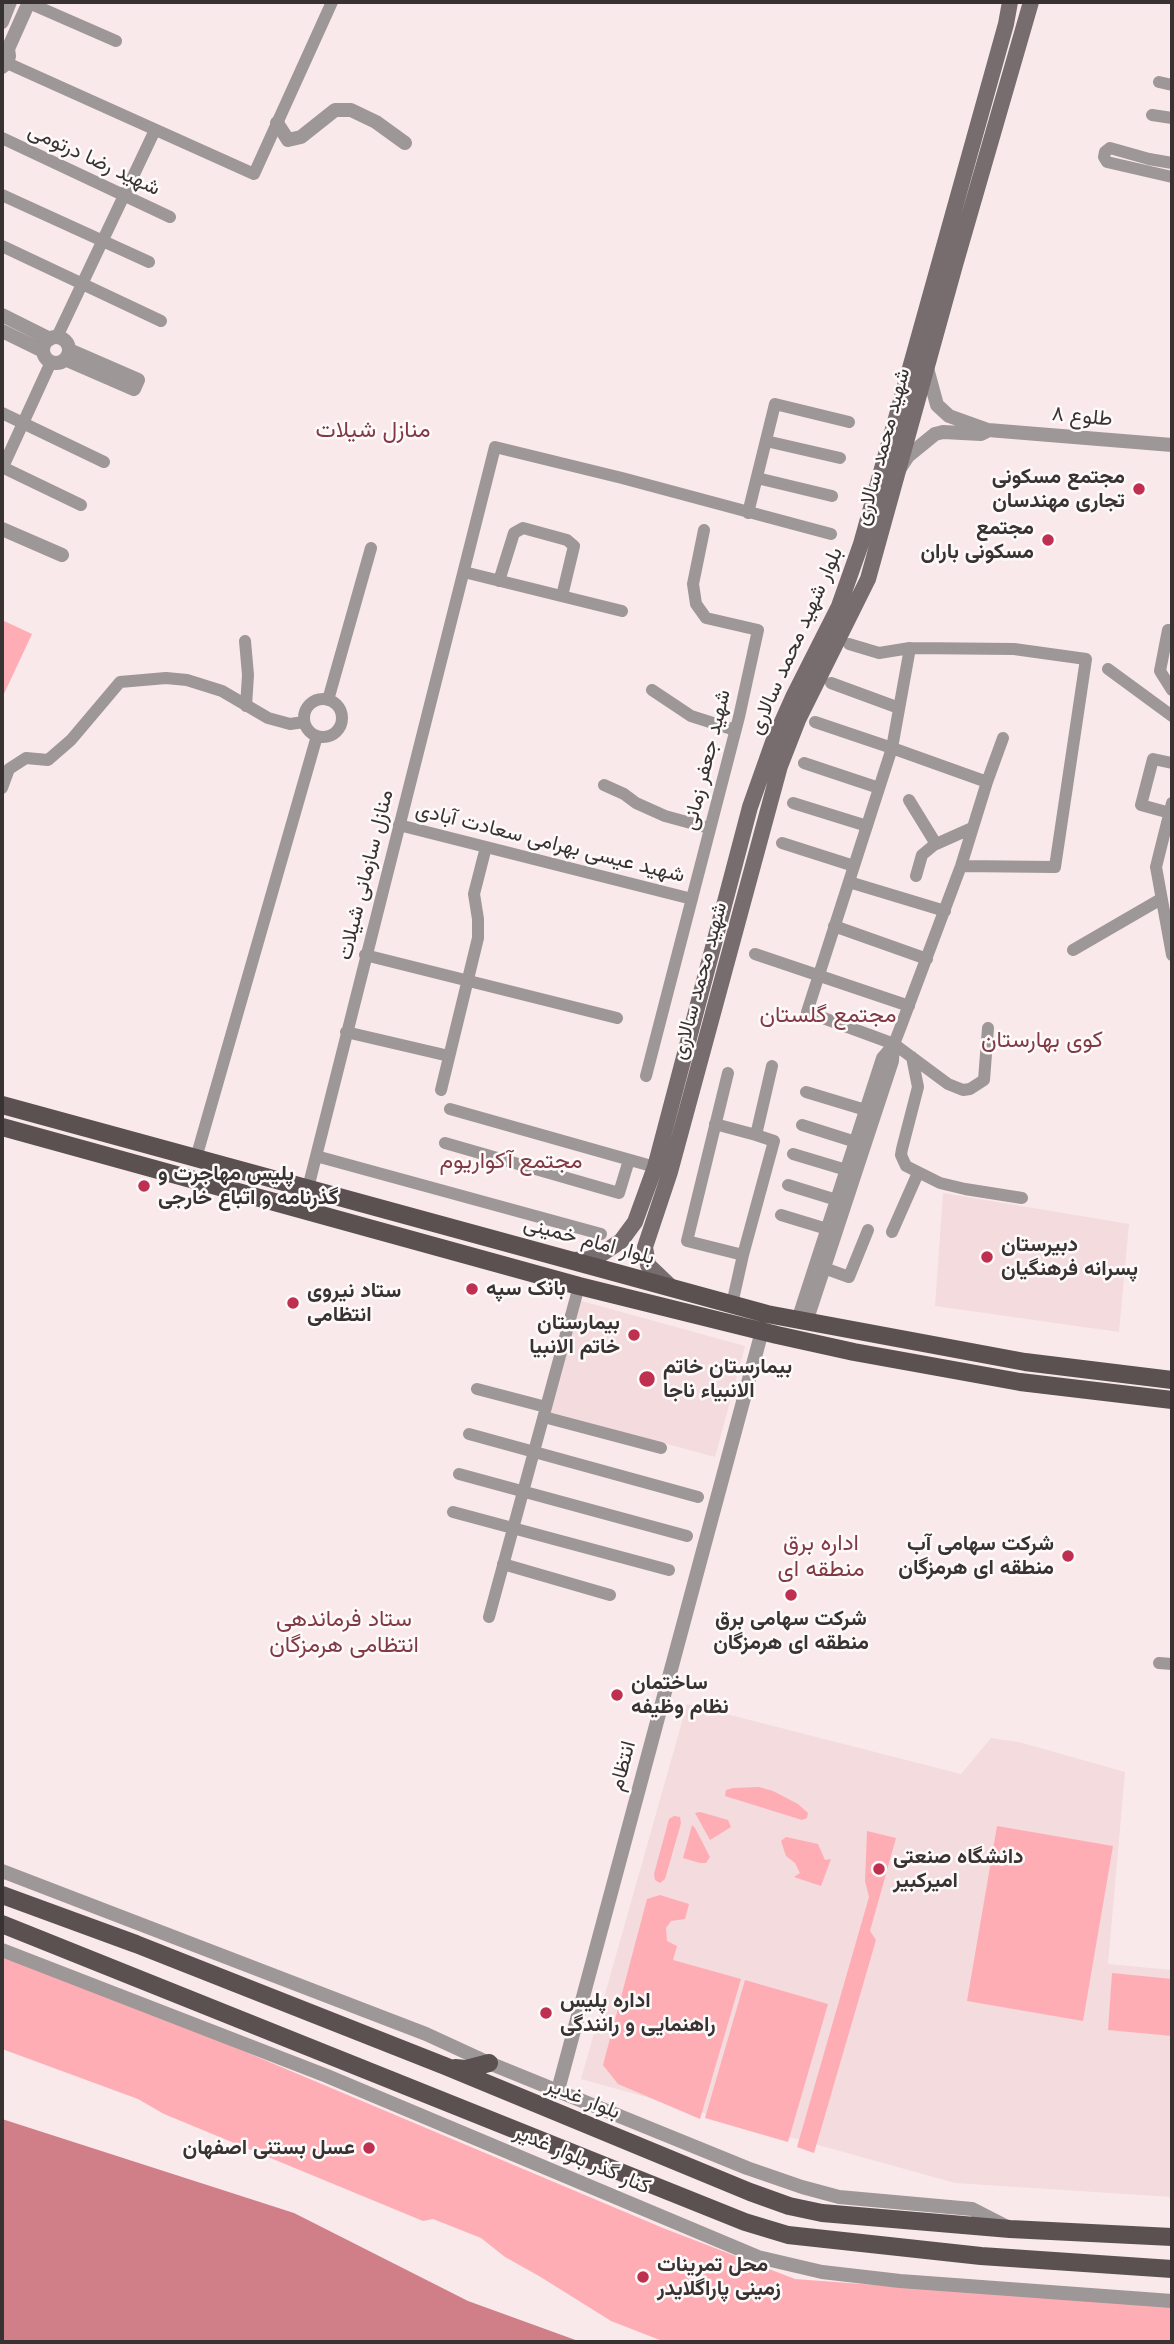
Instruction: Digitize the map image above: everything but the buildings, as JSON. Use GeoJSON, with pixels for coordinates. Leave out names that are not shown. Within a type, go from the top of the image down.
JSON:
{"type":"FeatureCollection","features":[{"type":"Feature","properties":{"kind":"main road","name":"بلوار شهید محمد سالاری"},"geometry":{"type":"LineString","coordinates":[[572,1260],[600,1255],[621,1241],[635,1223],[662,1170],[750,807],[773,742],[839,606],[861,544],[1010,2]]}},
{"type":"Feature","properties":{"kind":"main road","name":"شهید محمد سالاری"},"geometry":{"type":"LineString","coordinates":[[671,1287],[648,1265],[645,1247],[662,1170],[779,766],[798,720],[868,579],[1031,2]]}},
{"type":"Feature","properties":{"kind":"main road","name":"بلوار امام خمینی"},"geometry":{"type":"LineString","coordinates":[[2,1105],[802,1321],[1025,1362],[1172,1380]]}},
{"type":"Feature","properties":{"kind":"main road"},"geometry":{"type":"LineString","coordinates":[[2,1128],[579,1286],[762,1331],[854,1352],[1020,1382],[1172,1400]]}},
{"type":"Feature","properties":{"kind":"main road","name":"بلوار غدیر"},"geometry":{"type":"LineString","coordinates":[[2,1895],[136,1944],[445,2066],[789,2206],[822,2213],[1010,2229],[1172,2237]]}},
{"type":"Feature","properties":{"kind":"main road"},"geometry":{"type":"LineString","coordinates":[[2,1924],[746,2222],[788,2235],[981,2256],[1172,2269]]}},
{"type":"Feature","properties":{"kind":"main road"},"geometry":{"type":"LineString","coordinates":[[445,2066],[466,2069],[489,2063]]}},
{"type":"Feature","properties":{"kind":"street"},"geometry":{"type":"LineString","coordinates":[[2,22],[10,2]]}},
{"type":"Feature","properties":{"kind":"street"},"geometry":{"type":"LineString","coordinates":[[116,41],[29,3],[4,56],[155,130],[254,174],[332,2]]}},
{"type":"Feature","properties":{"kind":"street"},"geometry":{"type":"LineString","coordinates":[[277,124],[288,140],[301,137],[335,110],[351,110],[376,121],[405,143]]}},
{"type":"Feature","properties":{"kind":"street"},"geometry":{"type":"LineString","coordinates":[[1152,115],[1172,118]]}},
{"type":"Feature","properties":{"kind":"street"},"geometry":{"type":"LineString","coordinates":[[81,505],[2,468],[56,350],[82,285],[155,130]]}},
{"type":"Feature","properties":{"kind":"street","name":"شهید رضا درتومی"},"geometry":{"type":"LineString","coordinates":[[2,138],[170,217]]}},
{"type":"Feature","properties":{"kind":"street"},"geometry":{"type":"LineString","coordinates":[[1172,163],[1148,166],[1172,177]]}},
{"type":"Feature","properties":{"kind":"street"},"geometry":{"type":"LineString","coordinates":[[2,195],[149,262]]}},
{"type":"Feature","properties":{"kind":"street"},"geometry":{"type":"LineString","coordinates":[[2,246],[161,321]]}},
{"type":"Feature","properties":{"kind":"street"},"geometry":{"type":"LineString","coordinates":[[2,315],[56,350]]}},
{"type":"Feature","properties":{"kind":"street"},"geometry":{"type":"LineString","coordinates":[[2,331],[56,350]]}},
{"type":"Feature","properties":{"kind":"street","name":"طلوع ۸"},"geometry":{"type":"LineString","coordinates":[[926,366],[937,405],[949,416],[988,430],[1172,445]]}},
{"type":"Feature","properties":{"kind":"street"},"geometry":{"type":"LineString","coordinates":[[831,534],[748,513],[775,404],[849,422]]}},
{"type":"Feature","properties":{"kind":"street"},"geometry":{"type":"LineString","coordinates":[[2,413],[104,462]]}},
{"type":"Feature","properties":{"kind":"street","name":"طلوع ۸"},"geometry":{"type":"LineString","coordinates":[[899,470],[908,456],[935,434],[981,434],[988,430]]}},
{"type":"Feature","properties":{"kind":"street"},"geometry":{"type":"LineString","coordinates":[[766,441],[840,458]]}},
{"type":"Feature","properties":{"kind":"street","name":"منازل سازمانی شیلات"},"geometry":{"type":"LineString","coordinates":[[308,1188],[495,447],[748,513]]}},
{"type":"Feature","properties":{"kind":"street"},"geometry":{"type":"LineString","coordinates":[[757,478],[832,496]]}},
{"type":"Feature","properties":{"kind":"street"},"geometry":{"type":"LineString","coordinates":[[499,581],[514,533],[523,528],[567,540],[574,546],[562,596]]}},
{"type":"Feature","properties":{"kind":"street"},"geometry":{"type":"LineString","coordinates":[[2,529],[62,555]]}},
{"type":"Feature","properties":{"kind":"street","name":"شهید جعفر زمانی"},"geometry":{"type":"LineString","coordinates":[[646,1076],[758,630],[706,618],[696,604],[693,584],[704,530]]}},
{"type":"Feature","properties":{"kind":"street"},"geometry":{"type":"LineString","coordinates":[[328,700],[371,548]]}},
{"type":"Feature","properties":{"kind":"street"},"geometry":{"type":"LineString","coordinates":[[464,572],[622,611]]}},
{"type":"Feature","properties":{"kind":"street"},"geometry":{"type":"LineString","coordinates":[[1168,630],[1160,671],[1172,690]]}},
{"type":"Feature","properties":{"kind":"street"},"geometry":{"type":"LineString","coordinates":[[245,642],[248,674],[246,706]]}},
{"type":"Feature","properties":{"kind":"street"},"geometry":{"type":"LineString","coordinates":[[849,644],[879,653],[910,648],[1014,649],[1086,659],[1055,867],[961,866]]}},
{"type":"Feature","properties":{"kind":"street"},"geometry":{"type":"LineString","coordinates":[[910,648],[892,748],[807,1012],[894,1044],[948,1084],[963,1090],[970,1089],[984,1080],[988,1028]]}},
{"type":"Feature","properties":{"kind":"street"},"geometry":{"type":"LineString","coordinates":[[1108,669],[1172,716]]}},
{"type":"Feature","properties":{"kind":"street"},"geometry":{"type":"LineString","coordinates":[[2,788],[9,769],[26,758],[48,760],[71,740],[120,682],[166,678],[187,680],[222,691],[268,718],[290,724],[304,722]]}},
{"type":"Feature","properties":{"kind":"street"},"geometry":{"type":"LineString","coordinates":[[831,683],[899,708]]}},
{"type":"Feature","properties":{"kind":"street"},"geometry":{"type":"LineString","coordinates":[[652,691],[691,716],[735,730]]}},
{"type":"Feature","properties":{"kind":"street"},"geometry":{"type":"LineString","coordinates":[[322,699],[328,700],[334,702],[341,712],[341,724],[329,736],[317,736],[304,722],[306,709],[310,704],[322,699]]}},
{"type":"Feature","properties":{"kind":"street"},"geometry":{"type":"LineString","coordinates":[[815,722],[987,782]]}},
{"type":"Feature","properties":{"kind":"street"},"geometry":{"type":"LineString","coordinates":[[195,1158],[317,736]]}},
{"type":"Feature","properties":{"kind":"street"},"geometry":{"type":"LineString","coordinates":[[802,1321],[871,1111],[893,1061],[894,1044],[961,866],[1003,738]]}},
{"type":"Feature","properties":{"kind":"street"},"geometry":{"type":"LineString","coordinates":[[1172,763],[1153,759],[1141,804],[1171,808],[1156,867],[1161,899],[1170,929],[1172,956]]}},
{"type":"Feature","properties":{"kind":"street"},"geometry":{"type":"LineString","coordinates":[[804,763],[879,788]]}},
{"type":"Feature","properties":{"kind":"street"},"geometry":{"type":"LineString","coordinates":[[604,785],[665,816],[709,828]]}},
{"type":"Feature","properties":{"kind":"street"},"geometry":{"type":"LineString","coordinates":[[909,800],[936,844]]}},
{"type":"Feature","properties":{"kind":"street"},"geometry":{"type":"LineString","coordinates":[[793,803],[867,825]]}},
{"type":"Feature","properties":{"kind":"street","name":"شهید عیسی بهرامی سعادت آبادی"},"geometry":{"type":"LineString","coordinates":[[398,825],[692,899]]}},
{"type":"Feature","properties":{"kind":"street"},"geometry":{"type":"LineString","coordinates":[[916,876],[922,855],[936,844],[972,828]]}},
{"type":"Feature","properties":{"kind":"street"},"geometry":{"type":"LineString","coordinates":[[782,843],[854,866]]}},
{"type":"Feature","properties":{"kind":"street"},"geometry":{"type":"LineString","coordinates":[[441,1090],[479,928],[475,889],[486,847]]}},
{"type":"Feature","properties":{"kind":"street"},"geometry":{"type":"LineString","coordinates":[[849,882],[944,911]]}},
{"type":"Feature","properties":{"kind":"street"},"geometry":{"type":"LineString","coordinates":[[1073,950],[1161,899]]}},
{"type":"Feature","properties":{"kind":"street"},"geometry":{"type":"LineString","coordinates":[[834,926],[927,958]]}},
{"type":"Feature","properties":{"kind":"street"},"geometry":{"type":"LineString","coordinates":[[755,954],[909,1006]]}},
{"type":"Feature","properties":{"kind":"street"},"geometry":{"type":"LineString","coordinates":[[365,955],[617,1018]]}},
{"type":"Feature","properties":{"kind":"street"},"geometry":{"type":"LineString","coordinates":[[346,1032],[449,1056]]}},
{"type":"Feature","properties":{"kind":"street"},"geometry":{"type":"LineString","coordinates":[[912,1057],[918,1087],[901,1155],[906,1166],[918,1173],[965,1189],[1022,1198]]}},
{"type":"Feature","properties":{"kind":"street"},"geometry":{"type":"LineString","coordinates":[[757,1135],[772,1066]]}},
{"type":"Feature","properties":{"kind":"street"},"geometry":{"type":"LineString","coordinates":[[728,1073],[687,1241],[743,1255]]}},
{"type":"Feature","properties":{"kind":"street"},"geometry":{"type":"LineString","coordinates":[[806,1093],[871,1111]]}},
{"type":"Feature","properties":{"kind":"street"},"geometry":{"type":"LineString","coordinates":[[450,1109],[662,1170]]}},
{"type":"Feature","properties":{"kind":"street"},"geometry":{"type":"LineString","coordinates":[[715,1124],[774,1141],[732,1304]]}},
{"type":"Feature","properties":{"kind":"street"},"geometry":{"type":"LineString","coordinates":[[802,1125],[861,1144]]}},
{"type":"Feature","properties":{"kind":"street"},"geometry":{"type":"LineString","coordinates":[[445,1143],[619,1193],[629,1160]]}},
{"type":"Feature","properties":{"kind":"street"},"geometry":{"type":"LineString","coordinates":[[793,1154],[851,1171]]}},
{"type":"Feature","properties":{"kind":"street"},"geometry":{"type":"LineString","coordinates":[[316,1156],[601,1234]]}},
{"type":"Feature","properties":{"kind":"street"},"geometry":{"type":"LineString","coordinates":[[892,1232],[918,1173]]}},
{"type":"Feature","properties":{"kind":"street"},"geometry":{"type":"LineString","coordinates":[[788,1185],[842,1202]]}},
{"type":"Feature","properties":{"kind":"street"},"geometry":{"type":"LineString","coordinates":[[821,1267],[827,1229],[842,1202]]}},
{"type":"Feature","properties":{"kind":"street"},"geometry":{"type":"LineString","coordinates":[[781,1215],[827,1229]]}},
{"type":"Feature","properties":{"kind":"street"},"geometry":{"type":"LineString","coordinates":[[821,1267],[849,1277],[868,1230]]}},
{"type":"Feature","properties":{"kind":"street"},"geometry":{"type":"LineString","coordinates":[[489,1617],[579,1286]]}},
{"type":"Feature","properties":{"kind":"street","name":"انتظام"},"geometry":{"type":"LineString","coordinates":[[558,2090],[762,1331]]}},
{"type":"Feature","properties":{"kind":"street"},"geometry":{"type":"LineString","coordinates":[[477,1389],[662,1448]]}},
{"type":"Feature","properties":{"kind":"street"},"geometry":{"type":"LineString","coordinates":[[469,1434],[698,1497]]}},
{"type":"Feature","properties":{"kind":"street"},"geometry":{"type":"LineString","coordinates":[[460,1474],[687,1536]]}},
{"type":"Feature","properties":{"kind":"street"},"geometry":{"type":"LineString","coordinates":[[453,1512],[669,1570]]}},
{"type":"Feature","properties":{"kind":"street"},"geometry":{"type":"LineString","coordinates":[[503,1564],[610,1595]]}},
{"type":"Feature","properties":{"kind":"street"},"geometry":{"type":"LineString","coordinates":[[2,1871],[426,2034],[489,2063],[747,2168],[839,2197],[972,2209],[1010,2229]]}},
{"type":"Feature","properties":{"kind":"street","name":"کنار گذر بلوار غدیر"},"geometry":{"type":"LineString","coordinates":[[2,1950],[327,2076],[758,2257],[835,2273],[1172,2301]]}},
{"type":"Feature","properties":{"kind":"shaded area"},"geometry":{"type":"Polygon","coordinates":[[[2,620],[32,634],[2,698],[2,620]]]}},
{"type":"Feature","properties":{"kind":"shaded area"},"geometry":{"type":"Polygon","coordinates":[[[943,1193],[1129,1224],[1119,1332],[935,1306],[943,1193]]]}},
{"type":"Feature","properties":{"kind":"shaded area","name":"بیمارستان خاتم الانبیاء ناجا"},"geometry":{"type":"Polygon","coordinates":[[[578,1300],[745,1346],[715,1457],[549,1412],[578,1300]]]}},
{"type":"Feature","properties":{"kind":"shaded area","name":"دانشگاه صنعتی امیرکبیر"},"geometry":{"type":"Polygon","coordinates":[[[687,1704],[961,1774],[991,1738],[1019,1742],[1125,1772],[1108,1964],[1172,1970],[1172,2197],[955,2183],[581,2079],[687,1704]]]}},
{"type":"Feature","properties":{"kind":"shaded area"},"geometry":{"type":"Polygon","coordinates":[[[759,1787],[798,1804],[808,1813],[807,1818],[802,1820],[725,1796],[726,1790],[733,1788],[759,1787]]]}},
{"type":"Feature","properties":{"kind":"shaded area"},"geometry":{"type":"Polygon","coordinates":[[[695,1813],[728,1820],[731,1827],[710,1840],[695,1813]]]}},
{"type":"Feature","properties":{"kind":"shaded area"},"geometry":{"type":"Polygon","coordinates":[[[680,1817],[681,1823],[665,1879],[660,1883],[655,1880],[654,1874],[669,1819],[680,1817]]]}},
{"type":"Feature","properties":{"kind":"shaded area"},"geometry":{"type":"Polygon","coordinates":[[[692,1825],[710,1857],[706,1863],[683,1858],[692,1825]]]}},
{"type":"Feature","properties":{"kind":"shaded area"},"geometry":{"type":"Polygon","coordinates":[[[997,1826],[1113,1846],[1083,2021],[967,2001],[997,1826]]]}},
{"type":"Feature","properties":{"kind":"shaded area"},"geometry":{"type":"Polygon","coordinates":[[[867,1831],[896,1838],[870,1931],[876,1940],[814,2153],[797,2147],[869,1897],[865,1881],[867,1831]]]}},
{"type":"Feature","properties":{"kind":"shaded area"},"geometry":{"type":"Polygon","coordinates":[[[786,1837],[818,1844],[825,1860],[831,1859],[821,1886],[794,1877],[800,1873],[795,1863],[786,1856],[781,1841],[786,1837]]]}},
{"type":"Feature","properties":{"kind":"shaded area"},"geometry":{"type":"Polygon","coordinates":[[[660,1895],[689,1904],[685,1919],[671,1921],[666,1928],[667,1941],[677,1946],[673,1960],[741,1979],[700,2119],[618,2084],[603,2065],[647,1899],[660,1895]]]}},
{"type":"Feature","properties":{"kind":"shaded area"},"geometry":{"type":"Polygon","coordinates":[[[2,1953],[151,2012],[663,2228],[795,2279],[1172,2307],[1172,2342],[665,2342],[611,2321],[505,2257],[481,2238],[433,2219],[423,2221],[164,2114],[138,2099],[2,2049],[2,1953]]]}},
{"type":"Feature","properties":{"kind":"shaded area"},"geometry":{"type":"Polygon","coordinates":[[[1112,1973],[1172,1979],[1172,2036],[1108,2030],[1112,1973]]]}},
{"type":"Feature","properties":{"kind":"shaded area"},"geometry":{"type":"Polygon","coordinates":[[[745,1980],[828,2004],[788,2142],[705,2118],[745,1980]]]}},
{"type":"Feature","properties":{"kind":"shaded area"},"geometry":{"type":"Polygon","coordinates":[[[2,2119],[294,2213],[468,2301],[581,2342],[2,2342],[2,2119]]]}},
{"type":"Feature","properties":{"kind":"place","name":"مجتمع مسکونی تجاری مهندسان"},"geometry":{"type":"Point","coordinates":[1139,489]}},
{"type":"Feature","properties":{"kind":"place","name":"مجتمع مسکونی باران"},"geometry":{"type":"Point","coordinates":[1048,540]}},
{"type":"Feature","properties":{"kind":"place","name":"پلیس مهاجرت و گذرنامه و اتباع خارجى"},"geometry":{"type":"Point","coordinates":[144,1186]}},
{"type":"Feature","properties":{"kind":"place","name":"دبیرستان پسرانه فرهنگیان"},"geometry":{"type":"Point","coordinates":[987,1257]}},
{"type":"Feature","properties":{"kind":"place","name":"بانک سپه"},"geometry":{"type":"Point","coordinates":[472,1289]}},
{"type":"Feature","properties":{"kind":"place","name":"ستاد نیروی انتظامی"},"geometry":{"type":"Point","coordinates":[293,1303]}},
{"type":"Feature","properties":{"kind":"place","name":"بیمارستان خاتم الانبیا"},"geometry":{"type":"Point","coordinates":[634,1335]}},
{"type":"Feature","properties":{"kind":"place","name":"بیمارستان خاتم الانبیاء ناجا"},"geometry":{"type":"Point","coordinates":[647,1379]}},
{"type":"Feature","properties":{"kind":"place","name":"شرکت سهامی آب منطقه ای هرمزگان"},"geometry":{"type":"Point","coordinates":[1068,1556]}},
{"type":"Feature","properties":{"kind":"place","name":"شرکت سهامی برق منطقه ای هرمزگان"},"geometry":{"type":"Point","coordinates":[791,1595]}},
{"type":"Feature","properties":{"kind":"place","name":"ساختمان نظام وظیفه"},"geometry":{"type":"Point","coordinates":[617,1695]}},
{"type":"Feature","properties":{"kind":"place","name":"دانشگاه صنعتی امیرکبیر"},"geometry":{"type":"Point","coordinates":[879,1869]}},
{"type":"Feature","properties":{"kind":"place","name":"اداره پلیس راهنمایی و رانندگی"},"geometry":{"type":"Point","coordinates":[546,2013]}},
{"type":"Feature","properties":{"kind":"place","name":"عسل بستنی اصفهان"},"geometry":{"type":"Point","coordinates":[369,2148]}},
{"type":"Feature","properties":{"kind":"place","name":"محل تمرینات زمینی پاراگلایدر"},"geometry":{"type":"Point","coordinates":[643,2277]}},
{"type":"Feature","properties":{"kind":"district","name":"منازل شیلات"},"geometry":{"type":"Point","coordinates":[373,431]}},
{"type":"Feature","properties":{"kind":"district","name":"مجتمع گلستان"},"geometry":{"type":"Point","coordinates":[828,1016]}},
{"type":"Feature","properties":{"kind":"district","name":"کوی بهارستان"},"geometry":{"type":"Point","coordinates":[1042,1041]}},
{"type":"Feature","properties":{"kind":"district","name":"مجتمع آکواریوم"},"geometry":{"type":"Point","coordinates":[511,1162]}},
{"type":"Feature","properties":{"kind":"district","name":"اداره برق منطقه ای"},"geometry":{"type":"Point","coordinates":[821,1557]}},
{"type":"Feature","properties":{"kind":"district","name":"ستاد فرماندهی انتظامی هرمزگان"},"geometry":{"type":"Point","coordinates":[344,1633]}}]}
